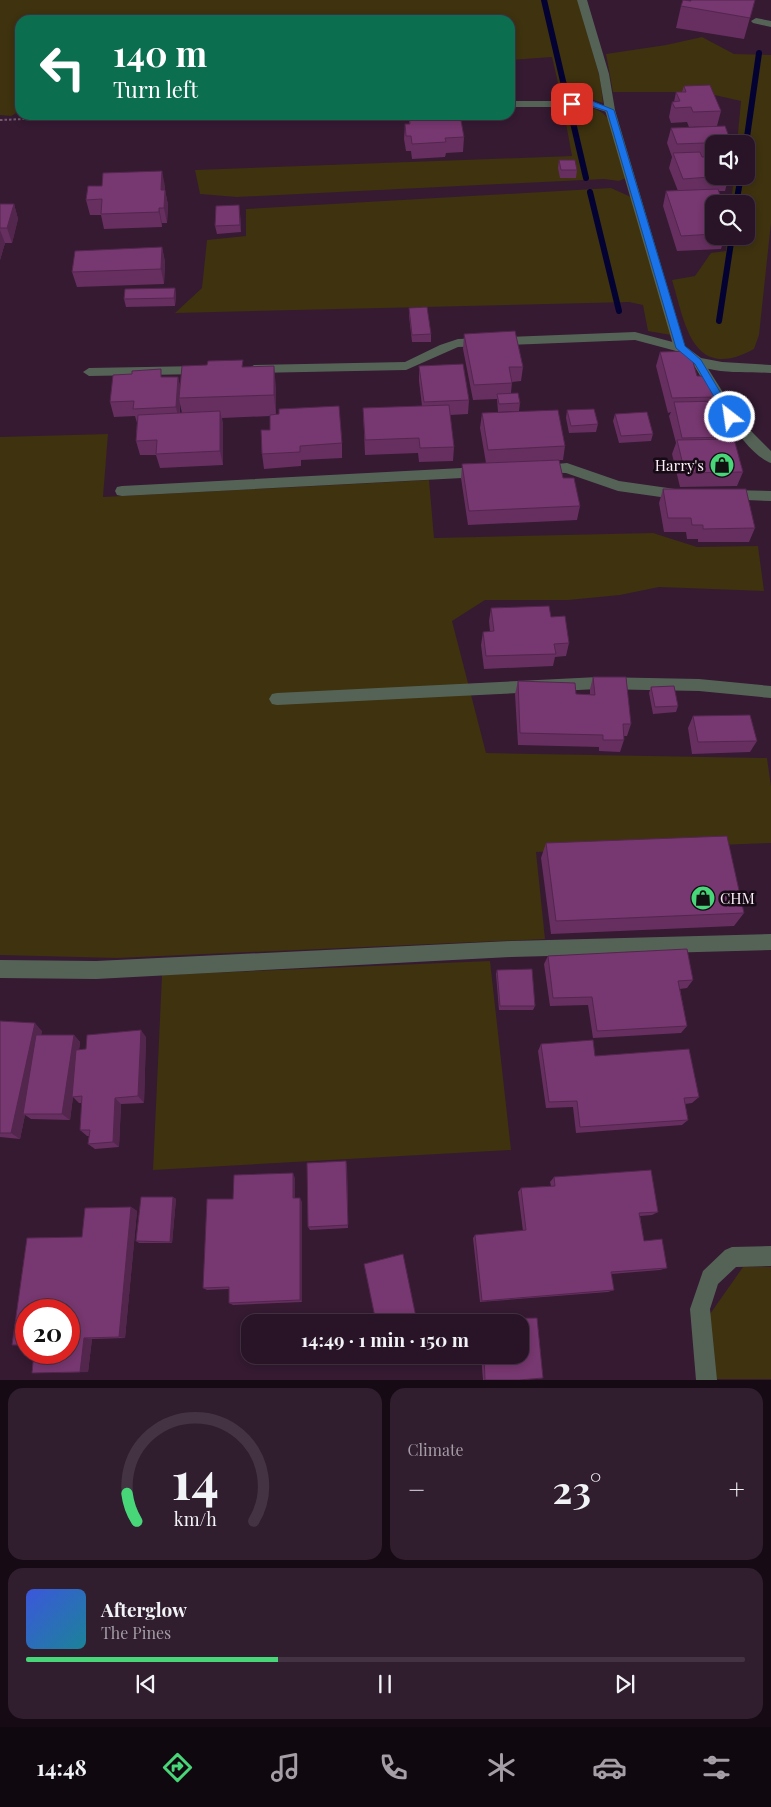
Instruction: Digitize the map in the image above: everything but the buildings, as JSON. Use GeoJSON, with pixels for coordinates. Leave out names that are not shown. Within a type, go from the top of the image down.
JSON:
{"type":"FeatureCollection","features":[{"type":"Feature","properties":{"kind":"street"},"geometry":{"type":"LineString","coordinates":[[582,0],[604,74],[610,110],[680,348]]}},
{"type":"Feature","properties":{"kind":"street"},"geometry":{"type":"LineString","coordinates":[[756,22],[771,24]]}},
{"type":"Feature","properties":{"kind":"street"},"geometry":{"type":"LineString","coordinates":[[515,104],[592,104],[610,110]]}},
{"type":"Feature","properties":{"kind":"street"},"geometry":{"type":"LineString","coordinates":[[238,369],[406,366],[419,362],[450,344],[636,336],[680,348],[698,362],[730,417],[753,443],[771,458]]}},
{"type":"Feature","properties":{"kind":"street"},"geometry":{"type":"LineString","coordinates":[[698,362],[722,366],[771,369]]}},
{"type":"Feature","properties":{"kind":"street"},"geometry":{"type":"LineString","coordinates":[[89,372],[218,370]]}},
{"type":"Feature","properties":{"kind":"street"},"geometry":{"type":"LineString","coordinates":[[527,470],[568,468],[618,486],[681,495],[699,495]]}},
{"type":"Feature","properties":{"kind":"street"},"geometry":{"type":"LineString","coordinates":[[122,491],[498,471]]}},
{"type":"Feature","properties":{"kind":"street"},"geometry":{"type":"LineString","coordinates":[[717,495],[771,496]]}},
{"type":"Feature","properties":{"kind":"street"},"geometry":{"type":"LineString","coordinates":[[277,699],[598,683],[700,685],[771,692]]}},
{"type":"Feature","properties":{"kind":"street"},"geometry":{"type":"LineString","coordinates":[[0,970],[96,970],[511,948],[771,942]]}},
{"type":"Feature","properties":{"kind":"street"},"geometry":{"type":"LineString","coordinates":[[707,1380],[700,1309],[710,1278],[732,1257],[771,1256]]}},
{"type":"Feature","properties":{"kind":"path"},"geometry":{"type":"LineString","coordinates":[[0,120],[15,119]]}},
{"type":"Feature","properties":{"kind":"shaded area"},"geometry":{"type":"Polygon","coordinates":[[[0,0],[578,0],[600,78],[603,103],[594,100],[562,100],[552,57],[515,60],[515,15],[15,15],[15,114],[11,116],[0,115],[0,0]]]}},
{"type":"Feature","properties":{"kind":"shaded area"},"geometry":{"type":"Polygon","coordinates":[[[702,37],[734,54],[771,55],[771,223],[759,335],[754,349],[733,358],[717,359],[704,353],[695,343],[687,330],[672,280],[695,276],[711,253],[726,251],[726,245],[755,245],[755,195],[732,195],[733,185],[755,185],[755,135],[738,135],[741,101],[701,92],[613,92],[606,54],[666,45],[702,37]]]}},
{"type":"Feature","properties":{"kind":"shaded area"},"geometry":{"type":"Polygon","coordinates":[[[563,107],[595,109],[606,116],[610,122],[626,178],[619,181],[604,179],[237,197],[200,194],[195,170],[572,156],[563,107]]]}},
{"type":"Feature","properties":{"kind":"shaded area"},"geometry":{"type":"Polygon","coordinates":[[[611,188],[631,197],[671,335],[648,331],[643,305],[629,302],[175,313],[202,288],[207,240],[246,236],[246,209],[611,188]]]}},
{"type":"Feature","properties":{"kind":"shaded area"},"geometry":{"type":"Polygon","coordinates":[[[108,434],[103,497],[429,480],[434,538],[653,533],[697,547],[758,546],[764,591],[659,587],[620,595],[568,600],[485,600],[452,621],[486,753],[767,758],[771,786],[771,843],[536,852],[545,939],[117,958],[0,955],[0,437],[108,434]]]}},
{"type":"Feature","properties":{"kind":"shaded area"},"geometry":{"type":"Polygon","coordinates":[[[490,961],[511,1150],[153,1170],[162,975],[490,961]]]}},
{"type":"Feature","properties":{"kind":"shaded area"},"geometry":{"type":"Polygon","coordinates":[[[743,1267],[771,1267],[771,1379],[716,1379],[710,1314],[743,1267]]]}},
{"type":"Feature","properties":{"kind":"waterway"},"geometry":{"type":"LineString","coordinates":[[544,0],[566,94]]}},
{"type":"Feature","properties":{"kind":"waterway"},"geometry":{"type":"LineString","coordinates":[[747,135],[759,53]]}},
{"type":"Feature","properties":{"kind":"waterway"},"geometry":{"type":"LineString","coordinates":[[571,114],[586,178]]}},
{"type":"Feature","properties":{"kind":"waterway"},"geometry":{"type":"LineString","coordinates":[[738,195],[739,185]]}},
{"type":"Feature","properties":{"kind":"waterway"},"geometry":{"type":"LineString","coordinates":[[590,192],[619,311]]}},
{"type":"Feature","properties":{"kind":"waterway"},"geometry":{"type":"LineString","coordinates":[[719,321],[731,245]]}},
{"type":"Feature","properties":{"kind":"place","name":"Harry's"},"geometry":{"type":"Point","coordinates":[722,465]}},
{"type":"Feature","properties":{"kind":"place","name":"CHM"},"geometry":{"type":"Point","coordinates":[703,898]}},
{"type":"Feature","properties":{"kind":"route"},"geometry":{"type":"LineString","coordinates":[[572,104],[592,104],[610,110],[680,348],[698,362],[730,417]]}}]}
